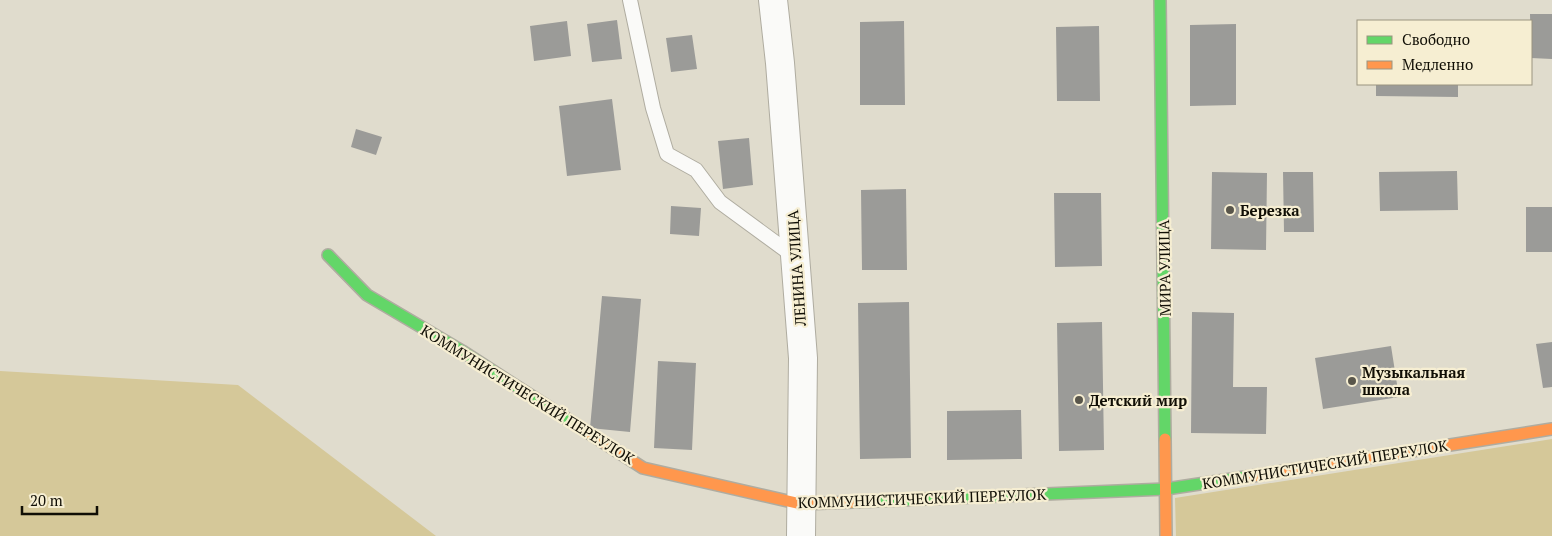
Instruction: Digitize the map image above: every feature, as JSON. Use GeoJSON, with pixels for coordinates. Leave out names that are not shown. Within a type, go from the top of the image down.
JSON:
{"type":"FeatureCollection","features":[{"type":"Feature","properties":{"kind":"street","name":"ЛЕНИНА УЛИЦА"},"geometry":{"type":"LineString","coordinates":[[773,0],[780,63],[803,358],[800,536]]}},
{"type":"Feature","properties":{"kind":"street","name":"МИРА УЛИЦА"},"geometry":{"type":"LineString","coordinates":[[1160,0],[1166,536]]}},
{"type":"Feature","properties":{"kind":"street","name":"КОММУНИСТИЧЕСКИЙ ПЕРЕУЛОК"},"geometry":{"type":"LineString","coordinates":[[328,255],[367,295],[462,351],[643,468],[801,504],[1166,489],[1552,428]]}},
{"type":"Feature","properties":{"kind":"lane"},"geometry":{"type":"LineString","coordinates":[[630,0],[653,108],[667,154],[696,170],[720,202],[795,257]]}},
{"type":"Feature","properties":{"kind":"shaded area"},"geometry":{"type":"Polygon","coordinates":[[[0,371],[238,385],[436,536],[0,536],[0,371]]]}},
{"type":"Feature","properties":{"kind":"shaded area"},"geometry":{"type":"Polygon","coordinates":[[[1552,439],[1552,536],[1176,536],[1175,498],[1552,439]]]}},
{"type":"Feature","properties":{"kind":"building"},"geometry":{"type":"Polygon","coordinates":[[[1530,14],[1552,14],[1552,59],[1532,58],[1532,20],[1530,20],[1530,14]]]}},
{"type":"Feature","properties":{"kind":"building"},"geometry":{"type":"Polygon","coordinates":[[[617,20],[622,59],[592,62],[587,24],[617,20]]]}},
{"type":"Feature","properties":{"kind":"building"},"geometry":{"type":"Polygon","coordinates":[[[567,21],[571,56],[534,61],[530,26],[567,21]]]}},
{"type":"Feature","properties":{"kind":"building"},"geometry":{"type":"Polygon","coordinates":[[[904,21],[905,105],[860,105],[860,22],[904,21]]]}},
{"type":"Feature","properties":{"kind":"building"},"geometry":{"type":"Polygon","coordinates":[[[1236,24],[1236,105],[1190,106],[1190,25],[1236,24]]]}},
{"type":"Feature","properties":{"kind":"building"},"geometry":{"type":"Polygon","coordinates":[[[1099,26],[1100,101],[1057,101],[1056,27],[1099,26]]]}},
{"type":"Feature","properties":{"kind":"building"},"geometry":{"type":"Polygon","coordinates":[[[692,35],[697,69],[671,72],[666,38],[692,35]]]}},
{"type":"Feature","properties":{"kind":"building"},"geometry":{"type":"Polygon","coordinates":[[[1376,85],[1458,85],[1458,97],[1376,96],[1376,85]]]}},
{"type":"Feature","properties":{"kind":"building"},"geometry":{"type":"Polygon","coordinates":[[[612,99],[621,170],[567,176],[559,106],[612,99]]]}},
{"type":"Feature","properties":{"kind":"building"},"geometry":{"type":"Polygon","coordinates":[[[356,129],[382,137],[376,155],[351,147],[356,129]]]}},
{"type":"Feature","properties":{"kind":"building"},"geometry":{"type":"Polygon","coordinates":[[[749,138],[753,185],[723,189],[718,141],[749,138]]]}},
{"type":"Feature","properties":{"kind":"building"},"geometry":{"type":"Polygon","coordinates":[[[1457,171],[1458,210],[1380,211],[1379,172],[1457,171]]]}},
{"type":"Feature","properties":{"kind":"building"},"geometry":{"type":"Polygon","coordinates":[[[1212,172],[1267,173],[1266,250],[1211,249],[1212,172]]]}},
{"type":"Feature","properties":{"kind":"building"},"geometry":{"type":"Polygon","coordinates":[[[1283,172],[1313,172],[1314,232],[1284,232],[1283,172]]]}},
{"type":"Feature","properties":{"kind":"building"},"geometry":{"type":"Polygon","coordinates":[[[906,189],[907,270],[862,270],[861,190],[906,189]]]}},
{"type":"Feature","properties":{"kind":"building"},"geometry":{"type":"Polygon","coordinates":[[[1054,193],[1101,193],[1102,266],[1055,267],[1054,193]]]}},
{"type":"Feature","properties":{"kind":"building"},"geometry":{"type":"Polygon","coordinates":[[[671,206],[701,208],[699,236],[670,234],[671,206]]]}},
{"type":"Feature","properties":{"kind":"building"},"geometry":{"type":"Polygon","coordinates":[[[1526,207],[1552,207],[1552,252],[1526,252],[1526,207]]]}},
{"type":"Feature","properties":{"kind":"building"},"geometry":{"type":"Polygon","coordinates":[[[602,296],[641,299],[630,432],[590,428],[602,296]]]}},
{"type":"Feature","properties":{"kind":"building"},"geometry":{"type":"Polygon","coordinates":[[[909,302],[911,458],[860,459],[858,303],[909,302]]]}},
{"type":"Feature","properties":{"kind":"building"},"geometry":{"type":"Polygon","coordinates":[[[1192,312],[1234,313],[1233,387],[1267,387],[1266,434],[1191,433],[1192,312]]]}},
{"type":"Feature","properties":{"kind":"building"},"geometry":{"type":"Polygon","coordinates":[[[1102,322],[1104,450],[1059,451],[1057,323],[1102,322]]]}},
{"type":"Feature","properties":{"kind":"building"},"geometry":{"type":"Polygon","coordinates":[[[1552,342],[1552,387],[1543,388],[1536,344],[1552,342]]]}},
{"type":"Feature","properties":{"kind":"building"},"geometry":{"type":"Polygon","coordinates":[[[1391,346],[1399,397],[1323,409],[1315,358],[1391,346]]]}},
{"type":"Feature","properties":{"kind":"building"},"geometry":{"type":"Polygon","coordinates":[[[658,361],[696,363],[692,450],[654,448],[658,361]]]}},
{"type":"Feature","properties":{"kind":"building"},"geometry":{"type":"Polygon","coordinates":[[[1021,410],[1022,459],[947,460],[947,411],[1021,410]]]}},
{"type":"Feature","properties":{"kind":"traffic: fast"},"geometry":{"type":"LineString","coordinates":[[1160,0],[1165,439]]}},
{"type":"Feature","properties":{"kind":"traffic: fast"},"geometry":{"type":"LineString","coordinates":[[328,255],[367,295],[462,351],[592,435]]}},
{"type":"Feature","properties":{"kind":"traffic: fast"},"geometry":{"type":"LineString","coordinates":[[853,502],[1166,489],[1252,476]]}},
{"type":"Feature","properties":{"kind":"traffic: slow"},"geometry":{"type":"LineString","coordinates":[[1252,476],[1552,429]]}},
{"type":"Feature","properties":{"kind":"traffic: slow"},"geometry":{"type":"LineString","coordinates":[[592,435],[643,468],[801,504],[853,502]]}},
{"type":"Feature","properties":{"kind":"traffic: slow"},"geometry":{"type":"LineString","coordinates":[[1165,439],[1166,536]]}},
{"type":"Feature","properties":{"kind":"place","name":"Березка"},"geometry":{"type":"Point","coordinates":[1230,210]}},
{"type":"Feature","properties":{"kind":"place","name":"Музыкальная школа"},"geometry":{"type":"Point","coordinates":[1352,381]}},
{"type":"Feature","properties":{"kind":"place","name":"Детский мир"},"geometry":{"type":"Point","coordinates":[1079,400]}}]}
